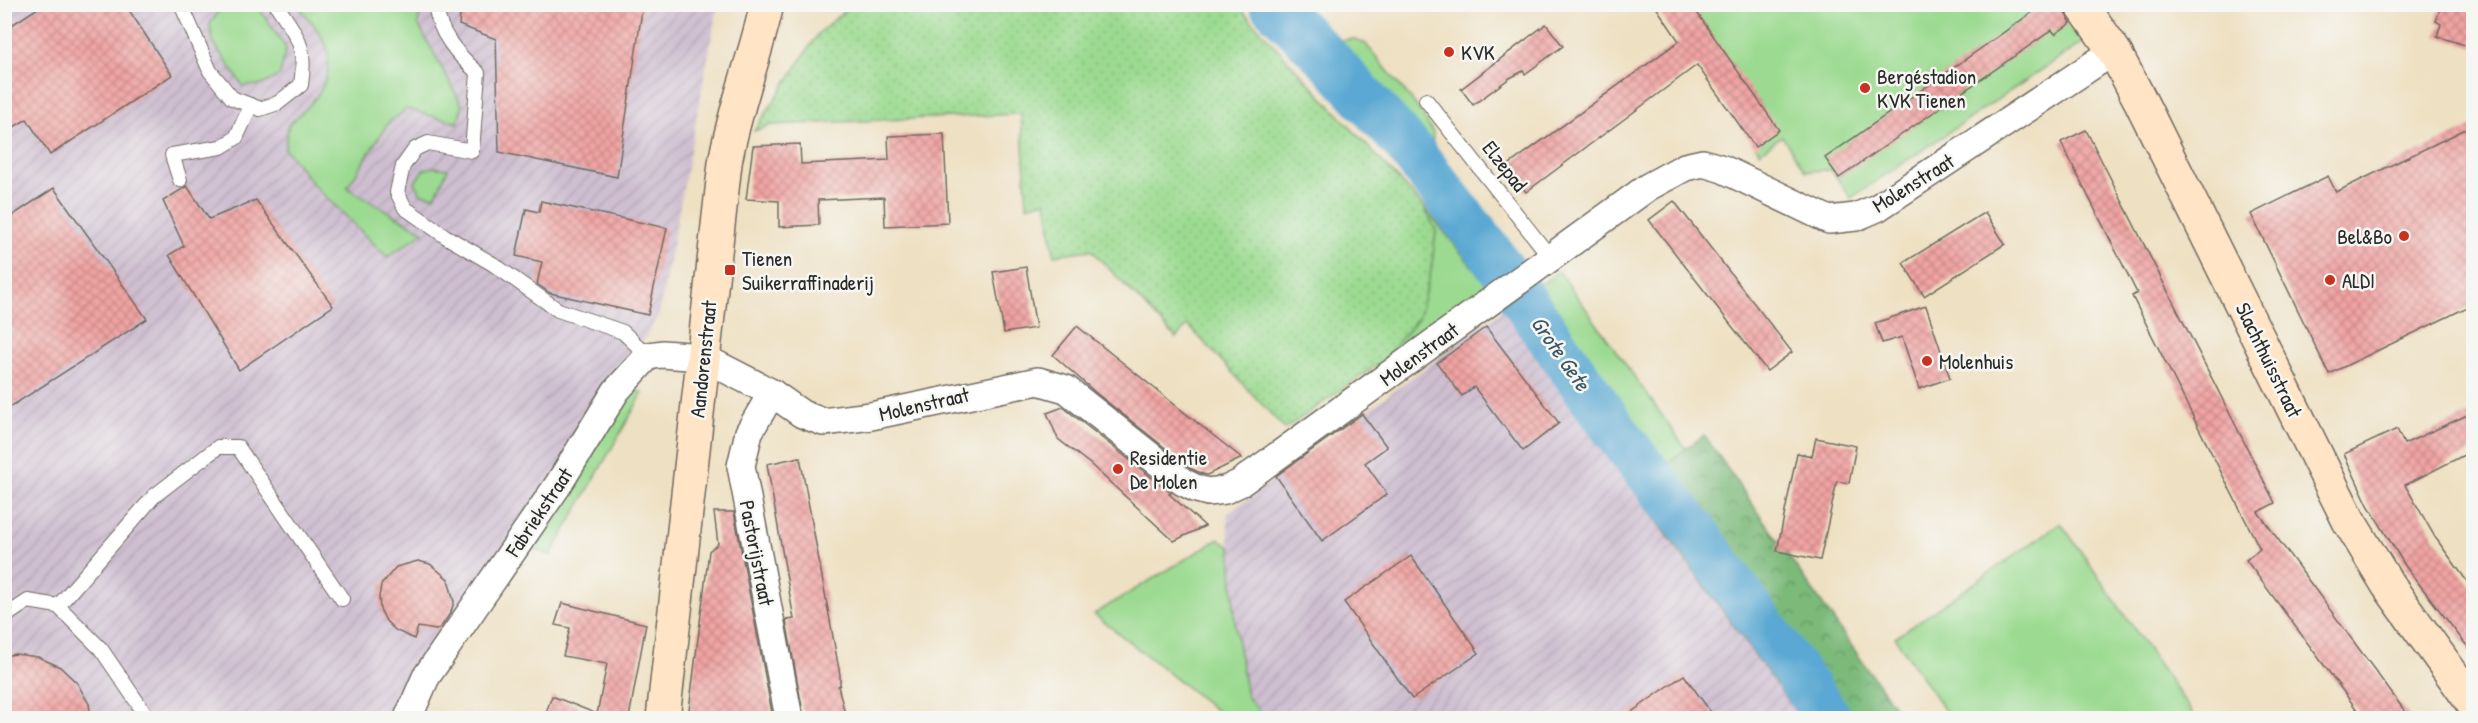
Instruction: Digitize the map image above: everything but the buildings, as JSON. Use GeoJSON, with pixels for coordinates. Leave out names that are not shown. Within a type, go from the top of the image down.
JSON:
{"type":"FeatureCollection","features":[{"type":"Feature","properties":{"kind":"street","name":"Aandorenstraat"},"geometry":{"type":"LineString","coordinates":[[663,718],[718,216],[732,121],[756,52],[767,4]]}},
{"type":"Feature","properties":{"kind":"street","name":"Slachthuisstraat"},"geometry":{"type":"LineString","coordinates":[[2081,4],[2114,51],[2349,521],[2388,585],[2474,705]]}},
{"type":"Feature","properties":{"kind":"street","name":"Molenstraat"},"geometry":{"type":"LineString","coordinates":[[702,357],[772,393],[801,414],[823,422],[871,416],[1038,381],[1066,389],[1183,482],[1208,492],[1226,490],[1240,483],[1648,187],[1685,167],[1703,164],[1722,170],[1829,220],[1856,217],[1877,208],[2114,51]]}},
{"type":"Feature","properties":{"kind":"street"},"geometry":{"type":"LineString","coordinates":[[648,356],[662,354],[702,357]]}},
{"type":"Feature","properties":{"kind":"street","name":"Fabriekstraat"},"geometry":{"type":"LineString","coordinates":[[408,718],[426,677],[558,485],[616,391],[648,356]]}},
{"type":"Feature","properties":{"kind":"street","name":"Pastorijstraat"},"geometry":{"type":"LineString","coordinates":[[772,393],[749,432],[741,466],[789,718]]}},
{"type":"Feature","properties":{"kind":"lane"},"geometry":{"type":"LineString","coordinates":[[181,4],[210,71],[232,98],[260,109],[278,103],[301,85],[305,58],[297,36],[276,4]]}},
{"type":"Feature","properties":{"kind":"lane"},"geometry":{"type":"LineString","coordinates":[[435,4],[436,15],[454,51],[478,73],[472,151],[428,142],[415,149],[403,166],[397,192],[405,208],[445,236],[493,264],[558,310],[623,332],[648,356]]}},
{"type":"Feature","properties":{"kind":"lane","name":"Elzepad"},"geometry":{"type":"LineString","coordinates":[[1426,100],[1542,264]]}},
{"type":"Feature","properties":{"kind":"lane"},"geometry":{"type":"LineString","coordinates":[[180,180],[172,155],[221,147],[236,138],[251,105]]}},
{"type":"Feature","properties":{"kind":"lane"},"geometry":{"type":"LineString","coordinates":[[58,606],[154,496],[218,447],[238,447],[342,599]]}},
{"type":"Feature","properties":{"kind":"lane"},"geometry":{"type":"LineString","coordinates":[[4,617],[28,601],[58,606],[101,649],[148,718]]}},
{"type":"Feature","properties":{"kind":"shaded area"},"geometry":{"type":"Polygon","coordinates":[[[4,5],[718,5],[659,314],[631,362],[397,718],[5,718],[4,5]]]}},
{"type":"Feature","properties":{"kind":"shaded area"},"geometry":{"type":"Polygon","coordinates":[[[1507,307],[1638,495],[1801,718],[1266,718],[1247,697],[1235,624],[1227,514],[1507,307]]]}},
{"type":"Feature","properties":{"kind":"green space"},"geometry":{"type":"Polygon","coordinates":[[[223,5],[257,5],[286,48],[280,75],[262,85],[243,86],[213,42],[210,24],[223,5]]]}},
{"type":"Feature","properties":{"kind":"green space"},"geometry":{"type":"Polygon","coordinates":[[[298,5],[421,5],[418,24],[462,105],[458,123],[407,109],[388,123],[347,188],[424,232],[387,257],[313,184],[285,149],[288,125],[318,94],[327,75],[329,64],[324,41],[298,5]]]}},
{"type":"Feature","properties":{"kind":"green space"},"geometry":{"type":"Polygon","coordinates":[[[851,5],[1237,5],[1424,207],[1436,231],[1431,271],[1418,318],[1384,360],[1285,429],[1188,325],[1176,338],[1091,250],[1054,255],[1046,201],[1027,206],[1021,114],[771,125],[754,131],[818,34],[851,5]]]}},
{"type":"Feature","properties":{"kind":"green space","name":"Bergéstadion KVK Tienen"},"geometry":{"type":"Polygon","coordinates":[[[1656,5],[2061,5],[2086,40],[1851,198],[1831,170],[1805,171],[1782,136],[1760,152],[1656,5]]]}},
{"type":"Feature","properties":{"kind":"green space"},"geometry":{"type":"Polygon","coordinates":[[[1355,39],[1365,43],[1415,104],[1433,132],[1432,156],[1394,113],[1341,40],[1355,39]]]}},
{"type":"Feature","properties":{"kind":"green space"},"geometry":{"type":"Polygon","coordinates":[[[433,167],[448,169],[435,196],[421,194],[415,182],[423,170],[433,167]]]}},
{"type":"Feature","properties":{"kind":"green space"},"geometry":{"type":"Polygon","coordinates":[[[1424,207],[1487,285],[1384,360],[1418,318],[1431,271],[1436,231],[1424,207]]]}},
{"type":"Feature","properties":{"kind":"green space"},"geometry":{"type":"Polygon","coordinates":[[[1559,271],[1686,449],[1667,463],[1675,474],[1666,480],[1531,292],[1559,271]]]}},
{"type":"Feature","properties":{"kind":"green space"},"geometry":{"type":"Polygon","coordinates":[[[632,390],[643,393],[551,555],[527,547],[632,390]]]}},
{"type":"Feature","properties":{"kind":"green space"},"geometry":{"type":"Polygon","coordinates":[[[1704,435],[1902,718],[1801,718],[1638,495],[1674,475],[1667,463],[1704,435]]]}},
{"type":"Feature","properties":{"kind":"green space"},"geometry":{"type":"Polygon","coordinates":[[[2061,523],[2196,718],[1950,718],[1895,638],[2061,523]]]}},
{"type":"Feature","properties":{"kind":"green space"},"geometry":{"type":"Polygon","coordinates":[[[1219,539],[1231,548],[1235,624],[1247,697],[1266,718],[1226,718],[1094,614],[1219,539]]]}},
{"type":"Feature","properties":{"kind":"waterway","name":"Grote Gete"},"geometry":{"type":"LineString","coordinates":[[1272,4],[1330,61],[1404,142],[1487,248],[1624,443],[1694,530],[1829,718]]}},
{"type":"Feature","properties":{"kind":"place","name":"KVK"},"geometry":{"type":"Point","coordinates":[1449,52]}},
{"type":"Feature","properties":{"kind":"place","name":"Bergéstadion KVK Tienen"},"geometry":{"type":"Point","coordinates":[1865,88]}},
{"type":"Feature","properties":{"kind":"place","name":"Bel&Bo"},"geometry":{"type":"Point","coordinates":[2404,236]}},
{"type":"Feature","properties":{"kind":"place","name":"Tienen Suikerraffinaderij"},"geometry":{"type":"Point","coordinates":[730,270]}},
{"type":"Feature","properties":{"kind":"place","name":"ALDI"},"geometry":{"type":"Point","coordinates":[2330,280]}},
{"type":"Feature","properties":{"kind":"place","name":"Molenhuis"},"geometry":{"type":"Point","coordinates":[1927,361]}},
{"type":"Feature","properties":{"kind":"place","name":"Residentie De Molen"},"geometry":{"type":"Point","coordinates":[1118,469]}}]}
